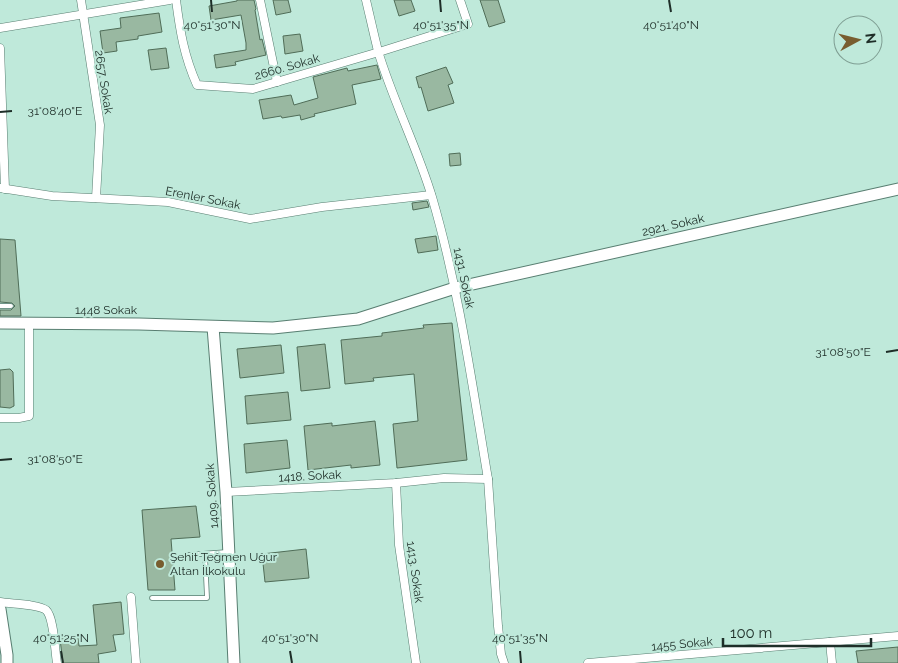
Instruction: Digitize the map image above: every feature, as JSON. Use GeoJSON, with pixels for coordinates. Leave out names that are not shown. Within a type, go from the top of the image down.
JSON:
{"type":"FeatureCollection","features":[{"type":"Feature","properties":{"kind":"street","name":"2657. Sokak"},"geometry":{"type":"LineString","coordinates":[[81,0],[100,125],[96,198]]}},
{"type":"Feature","properties":{"kind":"street"},"geometry":{"type":"LineString","coordinates":[[0,28],[170,0]]}},
{"type":"Feature","properties":{"kind":"street","name":"2660. Sokak"},"geometry":{"type":"LineString","coordinates":[[176,0],[187,62],[197,85],[253,89],[468,24],[460,0]]}},
{"type":"Feature","properties":{"kind":"street"},"geometry":{"type":"LineString","coordinates":[[260,0],[277,82]]}},
{"type":"Feature","properties":{"kind":"street","name":"1431. Sokak"},"geometry":{"type":"LineString","coordinates":[[366,0],[379,52],[416,148],[432,195],[448,253],[463,329],[488,479],[498,626],[501,654],[504,663]]}},
{"type":"Feature","properties":{"kind":"street"},"geometry":{"type":"LineString","coordinates":[[0,48],[3,189]]}},
{"type":"Feature","properties":{"kind":"street","name":"Erenler Sokak"},"geometry":{"type":"LineString","coordinates":[[3,189],[52,196],[168,202],[250,218],[322,207],[432,195]]}},
{"type":"Feature","properties":{"kind":"street","name":"2921. Sokak"},"geometry":{"type":"LineString","coordinates":[[213,327],[273,328],[358,319],[455,288],[898,189]]}},
{"type":"Feature","properties":{"kind":"street","name":"1448 Sokak"},"geometry":{"type":"LineString","coordinates":[[0,323],[139,324],[213,327]]}},
{"type":"Feature","properties":{"kind":"street"},"geometry":{"type":"LineString","coordinates":[[0,418],[29,416],[29,324]]}},
{"type":"Feature","properties":{"kind":"street","name":"1409. Sokak"},"geometry":{"type":"LineString","coordinates":[[213,327],[226,492],[234,663]]}},
{"type":"Feature","properties":{"kind":"street"},"geometry":{"type":"LineString","coordinates":[[396,483],[444,478],[488,479]]}},
{"type":"Feature","properties":{"kind":"street","name":"1418. Sokak"},"geometry":{"type":"LineString","coordinates":[[226,492],[396,483]]}},
{"type":"Feature","properties":{"kind":"street","name":"1413. Sokak"},"geometry":{"type":"LineString","coordinates":[[396,483],[399,545],[416,663]]}},
{"type":"Feature","properties":{"kind":"street"},"geometry":{"type":"LineString","coordinates":[[131,597],[136,663]]}},
{"type":"Feature","properties":{"kind":"street"},"geometry":{"type":"LineString","coordinates":[[0,602],[39,607],[47,611],[51,618],[57,663]]}},
{"type":"Feature","properties":{"kind":"street"},"geometry":{"type":"LineString","coordinates":[[0,609],[7,663]]}},
{"type":"Feature","properties":{"kind":"street","name":"1455 Sokak"},"geometry":{"type":"LineString","coordinates":[[588,663],[898,636]]}},
{"type":"Feature","properties":{"kind":"street"},"geometry":{"type":"LineString","coordinates":[[830,642],[832,663]]}},
{"type":"Feature","properties":{"kind":"lane"},"geometry":{"type":"LineString","coordinates":[[0,306],[11,306]]}},
{"type":"Feature","properties":{"kind":"lane"},"geometry":{"type":"LineString","coordinates":[[187,555],[229,552]]}},
{"type":"Feature","properties":{"kind":"lane"},"geometry":{"type":"LineString","coordinates":[[152,598],[208,598],[205,554]]}},
{"type":"Feature","properties":{"kind":"building"},"geometry":{"type":"Polygon","coordinates":[[[237,0],[254,0],[260,40],[262,39],[266,55],[235,62],[236,65],[216,68],[214,55],[246,50],[246,43],[241,15],[211,20],[209,6],[237,0]]]}},
{"type":"Feature","properties":{"kind":"building"},"geometry":{"type":"Polygon","coordinates":[[[273,0],[288,0],[291,12],[276,15],[273,0]]]}},
{"type":"Feature","properties":{"kind":"building"},"geometry":{"type":"Polygon","coordinates":[[[394,0],[411,0],[415,11],[399,16],[394,0]]]}},
{"type":"Feature","properties":{"kind":"building"},"geometry":{"type":"Polygon","coordinates":[[[480,0],[498,0],[505,22],[489,27],[480,0]]]}},
{"type":"Feature","properties":{"kind":"building"},"geometry":{"type":"Polygon","coordinates":[[[159,13],[162,32],[138,36],[138,39],[116,42],[117,51],[103,53],[100,31],[121,28],[120,18],[159,13]]]}},
{"type":"Feature","properties":{"kind":"building"},"geometry":{"type":"Polygon","coordinates":[[[300,34],[303,51],[285,54],[283,36],[300,34]]]}},
{"type":"Feature","properties":{"kind":"building"},"geometry":{"type":"Polygon","coordinates":[[[166,48],[169,68],[151,70],[148,50],[166,48]]]}},
{"type":"Feature","properties":{"kind":"building"},"geometry":{"type":"Polygon","coordinates":[[[377,65],[381,79],[352,85],[356,104],[314,114],[315,116],[301,120],[300,115],[263,119],[259,100],[291,95],[294,105],[318,98],[313,77],[347,68],[348,71],[377,65]]]}},
{"type":"Feature","properties":{"kind":"building"},"geometry":{"type":"Polygon","coordinates":[[[446,67],[453,83],[448,85],[454,103],[428,111],[416,77],[446,67]]]}},
{"type":"Feature","properties":{"kind":"building"},"geometry":{"type":"Polygon","coordinates":[[[460,153],[461,165],[450,166],[449,154],[460,153]]]}},
{"type":"Feature","properties":{"kind":"building"},"geometry":{"type":"Polygon","coordinates":[[[427,201],[429,207],[413,210],[412,203],[427,201]]]}},
{"type":"Feature","properties":{"kind":"building"},"geometry":{"type":"Polygon","coordinates":[[[436,236],[438,250],[418,253],[415,239],[436,236]]]}},
{"type":"Feature","properties":{"kind":"building"},"geometry":{"type":"Polygon","coordinates":[[[0,239],[15,240],[21,316],[0,316],[0,310],[11,310],[15,306],[12,303],[0,302],[0,239]]]}},
{"type":"Feature","properties":{"kind":"building"},"geometry":{"type":"Polygon","coordinates":[[[452,323],[467,460],[397,468],[393,424],[418,421],[414,374],[373,378],[374,381],[345,384],[341,340],[382,336],[382,333],[424,328],[423,325],[452,323]]]}},
{"type":"Feature","properties":{"kind":"building"},"geometry":{"type":"Polygon","coordinates":[[[325,344],[330,388],[301,391],[297,347],[325,344]]]}},
{"type":"Feature","properties":{"kind":"building"},"geometry":{"type":"Polygon","coordinates":[[[281,345],[284,373],[240,378],[237,349],[281,345]]]}},
{"type":"Feature","properties":{"kind":"building"},"geometry":{"type":"Polygon","coordinates":[[[10,369],[13,372],[14,406],[10,408],[0,407],[0,370],[10,369]]]}},
{"type":"Feature","properties":{"kind":"building"},"geometry":{"type":"Polygon","coordinates":[[[288,392],[291,420],[247,424],[245,396],[288,392]]]}},
{"type":"Feature","properties":{"kind":"building"},"geometry":{"type":"Polygon","coordinates":[[[375,421],[380,465],[351,468],[351,465],[308,470],[304,426],[332,423],[332,426],[375,421]]]}},
{"type":"Feature","properties":{"kind":"building"},"geometry":{"type":"Polygon","coordinates":[[[287,440],[290,468],[246,473],[244,444],[287,440]]]}},
{"type":"Feature","properties":{"kind":"building","name":"Şehit Teğmen Uğur Altan İlkokulu"},"geometry":{"type":"Polygon","coordinates":[[[196,506],[200,537],[171,539],[175,590],[148,590],[142,510],[196,506]]]}},
{"type":"Feature","properties":{"kind":"building"},"geometry":{"type":"Polygon","coordinates":[[[306,549],[309,578],[265,582],[262,554],[306,549]]]}},
{"type":"Feature","properties":{"kind":"building"},"geometry":{"type":"Polygon","coordinates":[[[121,602],[124,634],[113,635],[116,651],[98,654],[99,663],[63,663],[60,639],[78,637],[79,646],[97,645],[93,605],[121,602]]]}},
{"type":"Feature","properties":{"kind":"building"},"geometry":{"type":"Polygon","coordinates":[[[898,647],[898,663],[858,663],[856,651],[898,647]]]}},
{"type":"Feature","properties":{"kind":"place","name":"Şehit Teğmen Uğur Altan İlkokulu"},"geometry":{"type":"Point","coordinates":[160,564]}}]}
